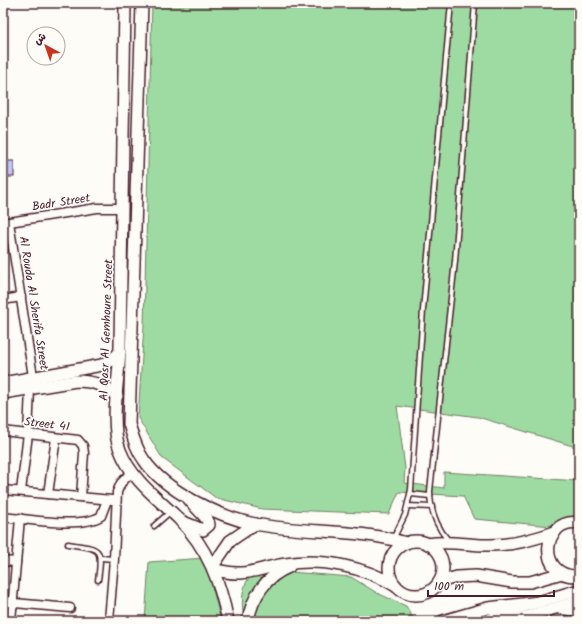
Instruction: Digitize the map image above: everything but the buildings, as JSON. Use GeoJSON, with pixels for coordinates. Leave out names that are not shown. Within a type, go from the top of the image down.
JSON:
{"type":"FeatureCollection","features":[{"type":"Feature","properties":{"kind":"main road","name":"Al Qasr Al Gemhoure Street"},"geometry":{"type":"LineString","coordinates":[[125,3],[120,352],[116,434],[120,450],[132,472],[153,496],[180,520],[202,547],[213,567],[222,591],[228,621]]}},
{"type":"Feature","properties":{"kind":"main road"},"geometry":{"type":"LineString","coordinates":[[142,3],[129,424],[134,444],[145,462],[165,481],[188,497],[214,510],[254,524],[365,534],[406,543]]}},
{"type":"Feature","properties":{"kind":"main road"},"geometry":{"type":"LineString","coordinates":[[3,393],[102,365],[112,360],[120,352]]}},
{"type":"Feature","properties":{"kind":"main road"},"geometry":{"type":"LineString","coordinates":[[3,383],[32,385],[87,381],[109,389],[117,396]]}},
{"type":"Feature","properties":{"kind":"main road"},"geometry":{"type":"LineString","coordinates":[[180,520],[204,530],[209,525],[208,520],[198,511],[188,497]]}},
{"type":"Feature","properties":{"kind":"main road"},"geometry":{"type":"LineString","coordinates":[[428,544],[449,542],[486,545],[510,544],[532,540],[555,532],[564,525],[578,522]]}},
{"type":"Feature","properties":{"kind":"main road"},"geometry":{"type":"LineString","coordinates":[[254,524],[230,541],[213,567],[241,574],[300,562],[321,564],[361,570],[379,577],[404,592],[415,595],[426,593],[439,582],[457,577],[476,576],[512,582],[530,582],[562,573],[579,576]]}},
{"type":"Feature","properties":{"kind":"main road"},"geometry":{"type":"LineString","coordinates":[[555,532],[549,542],[548,554],[553,566],[562,573]]}},
{"type":"Feature","properties":{"kind":"main road"},"geometry":{"type":"LineString","coordinates":[[396,586],[390,576],[391,559],[396,550],[406,543],[417,541],[428,544],[437,550],[442,560],[443,572],[439,582]]}},
{"type":"Feature","properties":{"kind":"main road"},"geometry":{"type":"LineString","coordinates":[[248,621],[256,596],[266,583],[279,572],[300,562]]}},
{"type":"Feature","properties":{"kind":"main road"},"geometry":{"type":"LineString","coordinates":[[486,621],[539,602],[579,590]]}},
{"type":"Feature","properties":{"kind":"main road"},"geometry":{"type":"LineString","coordinates":[[512,621],[579,601]]}},
{"type":"Feature","properties":{"kind":"main road"},"geometry":{"type":"LineString","coordinates":[[442,621],[488,608],[539,602]]}},
{"type":"Feature","properties":{"kind":"main road"},"geometry":{"type":"LineString","coordinates":[[555,607],[579,611]]}},
{"type":"Feature","properties":{"kind":"street","name":"Badr Street"},"geometry":{"type":"LineString","coordinates":[[6,222],[96,208],[123,208]]}},
{"type":"Feature","properties":{"kind":"street","name":"Al Rouda Al Sherifa Street"},"geometry":{"type":"LineString","coordinates":[[6,222],[21,297],[32,385],[21,492]]}},
{"type":"Feature","properties":{"kind":"street"},"geometry":{"type":"LineString","coordinates":[[3,300],[21,297]]}},
{"type":"Feature","properties":{"kind":"street","name":"Street 41"},"geometry":{"type":"LineString","coordinates":[[3,431],[78,440],[83,446],[84,453],[81,497]]}},
{"type":"Feature","properties":{"kind":"street"},"geometry":{"type":"LineString","coordinates":[[48,494],[56,438]]}},
{"type":"Feature","properties":{"kind":"street"},"geometry":{"type":"LineString","coordinates":[[109,621],[117,492],[121,483],[132,472]]}},
{"type":"Feature","properties":{"kind":"street"},"geometry":{"type":"LineString","coordinates":[[3,490],[116,501]]}},
{"type":"Feature","properties":{"kind":"street"},"geometry":{"type":"LineString","coordinates":[[3,516],[87,522],[101,516],[107,500]]}},
{"type":"Feature","properties":{"kind":"street"},"geometry":{"type":"LineString","coordinates":[[11,621],[20,518]]}},
{"type":"Feature","properties":{"kind":"street"},"geometry":{"type":"LineString","coordinates":[[3,561],[16,562]]}},
{"type":"Feature","properties":{"kind":"street"},"geometry":{"type":"LineString","coordinates":[[3,602],[70,608]]}},
{"type":"Feature","properties":{"kind":"lane"},"geometry":{"type":"LineString","coordinates":[[392,539],[402,523],[411,494],[423,310],[451,3]]}},
{"type":"Feature","properties":{"kind":"lane"},"geometry":{"type":"LineString","coordinates":[[449,542],[440,529],[432,507],[430,496],[454,269],[475,3]]}},
{"type":"Feature","properties":{"kind":"lane"},"geometry":{"type":"LineString","coordinates":[[411,494],[430,496]]}},
{"type":"Feature","properties":{"kind":"lane"},"geometry":{"type":"LineString","coordinates":[[408,506],[432,507]]}},
{"type":"Feature","properties":{"kind":"lane"},"geometry":{"type":"LineString","coordinates":[[154,526],[171,512]]}},
{"type":"Feature","properties":{"kind":"lane"},"geometry":{"type":"LineString","coordinates":[[68,544],[94,548],[99,552],[101,558],[98,580]]}},
{"type":"Feature","properties":{"kind":"lane"},"geometry":{"type":"LineString","coordinates":[[101,558],[114,559]]}},
{"type":"Feature","properties":{"kind":"green space"},"geometry":{"type":"Polygon","coordinates":[[[152,3],[579,3],[579,448],[478,417],[397,406],[405,468],[404,483],[444,488],[444,472],[579,481],[579,518],[563,527],[474,519],[463,496],[399,492],[389,514],[262,509],[216,498],[162,458],[138,418],[144,325],[152,3]]]}},
{"type":"Feature","properties":{"kind":"green space"},"geometry":{"type":"Polygon","coordinates":[[[205,558],[221,621],[145,621],[149,562],[205,558]]]}},
{"type":"Feature","properties":{"kind":"green space"},"geometry":{"type":"Polygon","coordinates":[[[266,570],[351,577],[377,593],[406,606],[413,618],[409,621],[245,621],[242,599],[246,582],[253,575],[266,570]]]}}]}
